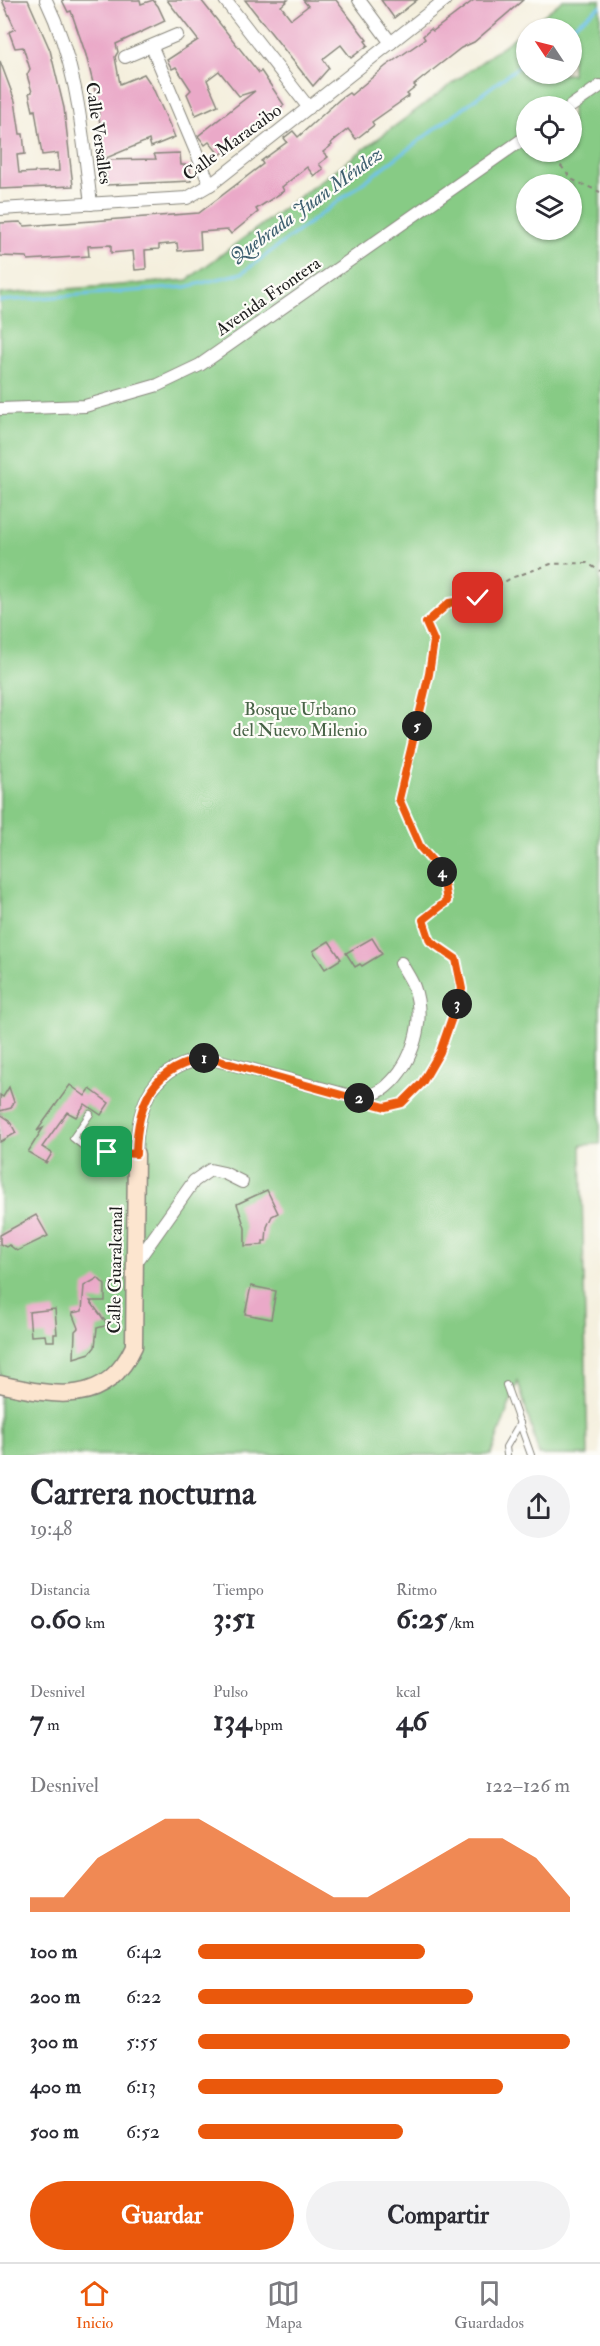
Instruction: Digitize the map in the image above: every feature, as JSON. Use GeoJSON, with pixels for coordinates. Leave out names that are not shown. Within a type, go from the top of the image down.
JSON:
{"type":"FeatureCollection","features":[{"type":"Feature","properties":{"kind":"street","name":"Calle Versalles"},"geometry":{"type":"LineString","coordinates":[[45,0],[56,21],[77,87],[90,204]]}},
{"type":"Feature","properties":{"kind":"street"},"geometry":{"type":"LineString","coordinates":[[225,0],[309,108]]}},
{"type":"Feature","properties":{"kind":"street"},"geometry":{"type":"LineString","coordinates":[[359,0],[391,43]]}},
{"type":"Feature","properties":{"kind":"street","name":"Calle Maracaibo"},"geometry":{"type":"LineString","coordinates":[[0,209],[187,198],[210,185],[445,0]]}},
{"type":"Feature","properties":{"kind":"street"},"geometry":{"type":"LineString","coordinates":[[124,57],[177,35]]}},
{"type":"Feature","properties":{"kind":"street"},"geometry":{"type":"LineString","coordinates":[[152,47],[210,185]]}},
{"type":"Feature","properties":{"kind":"street"},"geometry":{"type":"LineString","coordinates":[[582,98],[600,86]]}},
{"type":"Feature","properties":{"kind":"street","name":"Avenida Frontera"},"geometry":{"type":"LineString","coordinates":[[0,409],[85,406],[159,386],[200,365],[516,144]]}},
{"type":"Feature","properties":{"kind":"street"},"geometry":{"type":"LineString","coordinates":[[362,1099],[386,1087],[406,1061],[416,1036],[419,1012],[415,988],[401,963]]}},
{"type":"Feature","properties":{"kind":"street","name":"Calle Guaralcanal"},"geometry":{"type":"LineString","coordinates":[[0,1384],[35,1391],[75,1395],[93,1390],[126,1364],[134,1347],[136,1122],[156,1081],[187,1060],[209,1058],[362,1099]]}},
{"type":"Feature","properties":{"kind":"street"},"geometry":{"type":"LineString","coordinates":[[135,1264],[194,1182],[210,1170],[224,1173],[242,1182]]}},
{"type":"Feature","properties":{"kind":"lane"},"geometry":{"type":"LineString","coordinates":[[90,1114],[73,1138],[87,1149],[136,1154]]}},
{"type":"Feature","properties":{"kind":"lane"},"geometry":{"type":"LineString","coordinates":[[507,1385],[531,1455]]}},
{"type":"Feature","properties":{"kind":"lane"},"geometry":{"type":"LineString","coordinates":[[507,1455],[506,1447],[520,1423]]}},
{"type":"Feature","properties":{"kind":"path"},"geometry":{"type":"LineString","coordinates":[[558,162],[573,180],[600,192]]}},
{"type":"Feature","properties":{"kind":"path"},"geometry":{"type":"LineString","coordinates":[[362,1099],[385,1107],[402,1103],[422,1083],[440,1052],[462,989],[456,959],[430,941],[423,920],[447,901],[442,872],[420,847],[399,799],[429,674],[434,641],[426,623],[449,603],[478,598],[512,578],[551,564],[587,563],[600,571]]}},
{"type":"Feature","properties":{"kind":"green space","name":"Bosque Urbano del Nuevo Milenio"},"geometry":{"type":"Polygon","coordinates":[[[563,0],[600,0],[600,1144],[581,1145],[588,1455],[539,1455],[518,1381],[491,1455],[0,1455],[0,294],[187,280],[516,36],[516,84],[582,84],[582,18],[540,18],[563,0]]]}},
{"type":"Feature","properties":{"kind":"building"},"geometry":{"type":"Polygon","coordinates":[[[2,0],[28,0],[50,50],[64,108],[73,186],[0,189],[0,61],[15,101],[20,134],[23,134],[25,154],[17,155],[19,173],[59,171],[58,153],[42,155],[35,110],[33,111],[29,93],[32,92],[27,75],[30,69],[23,47],[15,48],[9,32],[15,29],[2,0]]]}},
{"type":"Feature","properties":{"kind":"building"},"geometry":{"type":"Polygon","coordinates":[[[62,0],[140,0],[141,4],[153,0],[158,6],[165,21],[116,44],[118,52],[115,57],[120,84],[144,74],[152,86],[175,137],[151,147],[149,140],[104,159],[97,99],[86,55],[71,11],[68,12],[62,0]]]}},
{"type":"Feature","properties":{"kind":"building"},"geometry":{"type":"Polygon","coordinates":[[[167,0],[201,0],[259,73],[261,71],[284,105],[220,155],[209,142],[205,145],[198,136],[255,91],[239,96],[219,71],[207,80],[218,105],[196,115],[187,94],[191,90],[176,67],[172,69],[167,60],[198,40],[167,0]]]}},
{"type":"Feature","properties":{"kind":"building"},"geometry":{"type":"Polygon","coordinates":[[[245,0],[288,0],[281,6],[291,19],[308,6],[303,0],[336,0],[367,40],[365,41],[368,45],[351,58],[341,45],[323,59],[329,68],[313,86],[245,0]]]}},
{"type":"Feature","properties":{"kind":"building"},"geometry":{"type":"Polygon","coordinates":[[[381,0],[417,0],[394,18],[381,0]]]}},
{"type":"Feature","properties":{"kind":"building"},"geometry":{"type":"Polygon","coordinates":[[[474,0],[523,0],[474,42],[461,48],[414,85],[416,87],[407,94],[409,96],[372,122],[374,125],[356,139],[348,129],[323,152],[328,157],[319,164],[323,169],[314,176],[307,167],[282,187],[284,191],[256,209],[258,212],[231,234],[228,230],[200,232],[201,249],[178,251],[177,243],[159,245],[159,249],[145,250],[146,269],[135,270],[133,251],[111,253],[111,245],[88,246],[89,256],[28,260],[27,257],[0,256],[0,223],[20,222],[25,226],[199,213],[263,164],[261,161],[287,142],[284,138],[293,131],[298,137],[340,99],[349,93],[351,95],[386,66],[425,39],[423,36],[431,29],[433,31],[474,0]]]}},
{"type":"Feature","properties":{"kind":"building"},"geometry":{"type":"Polygon","coordinates":[[[180,153],[181,165],[190,165],[191,181],[107,185],[105,160],[156,159],[154,154],[180,153]]]}},
{"type":"Feature","properties":{"kind":"building"},"geometry":{"type":"Polygon","coordinates":[[[372,938],[382,954],[362,966],[360,964],[355,967],[346,953],[372,938]]]}},
{"type":"Feature","properties":{"kind":"building"},"geometry":{"type":"Polygon","coordinates":[[[329,941],[341,959],[325,969],[313,951],[329,941]]]}},
{"type":"Feature","properties":{"kind":"building"},"geometry":{"type":"Polygon","coordinates":[[[70,1085],[85,1096],[90,1089],[109,1103],[101,1115],[85,1104],[76,1117],[67,1112],[42,1147],[52,1153],[46,1163],[28,1152],[43,1128],[37,1131],[70,1085]]]}},
{"type":"Feature","properties":{"kind":"building"},"geometry":{"type":"Polygon","coordinates":[[[9,1087],[14,1102],[11,1108],[0,1111],[0,1095],[3,1097],[9,1087]]]}},
{"type":"Feature","properties":{"kind":"building"},"geometry":{"type":"Polygon","coordinates":[[[0,1114],[9,1120],[16,1133],[0,1142],[0,1114]]]}},
{"type":"Feature","properties":{"kind":"building"},"geometry":{"type":"Polygon","coordinates":[[[267,1190],[278,1213],[272,1216],[263,1245],[245,1246],[245,1228],[237,1204],[267,1190]]]}},
{"type":"Feature","properties":{"kind":"building"},"geometry":{"type":"Polygon","coordinates":[[[36,1215],[48,1236],[17,1251],[9,1245],[6,1247],[0,1244],[0,1235],[36,1215]]]}},
{"type":"Feature","properties":{"kind":"building"},"geometry":{"type":"Polygon","coordinates":[[[98,1278],[105,1285],[105,1301],[90,1301],[108,1325],[97,1328],[95,1347],[90,1353],[74,1358],[75,1331],[78,1328],[72,1313],[82,1311],[84,1286],[98,1278]]]}},
{"type":"Feature","properties":{"kind":"building"},"geometry":{"type":"Polygon","coordinates":[[[251,1286],[276,1291],[271,1319],[245,1314],[251,1286]]]}},
{"type":"Feature","properties":{"kind":"building"},"geometry":{"type":"Polygon","coordinates":[[[55,1309],[57,1334],[54,1334],[54,1341],[46,1341],[45,1335],[31,1336],[29,1312],[55,1309]]]}},
{"type":"Feature","properties":{"kind":"waterway","name":"Quebrada Juan Méndez"},"geometry":{"type":"LineString","coordinates":[[582,19],[600,6]]}},
{"type":"Feature","properties":{"kind":"waterway","name":"Quebrada Juan Méndez"},"geometry":{"type":"LineString","coordinates":[[0,301],[186,287],[242,273],[516,68]]}},
{"type":"Feature","properties":{"kind":"route"},"geometry":{"type":"LineString","coordinates":[[107,1152],[136,1154],[136,1122],[156,1081],[187,1060],[209,1058],[385,1107],[402,1103],[422,1083],[440,1052],[462,989],[456,959],[430,941],[423,920],[447,901],[442,872],[420,847],[399,799],[429,674],[434,641],[426,623],[449,603],[478,598]]}}]}
